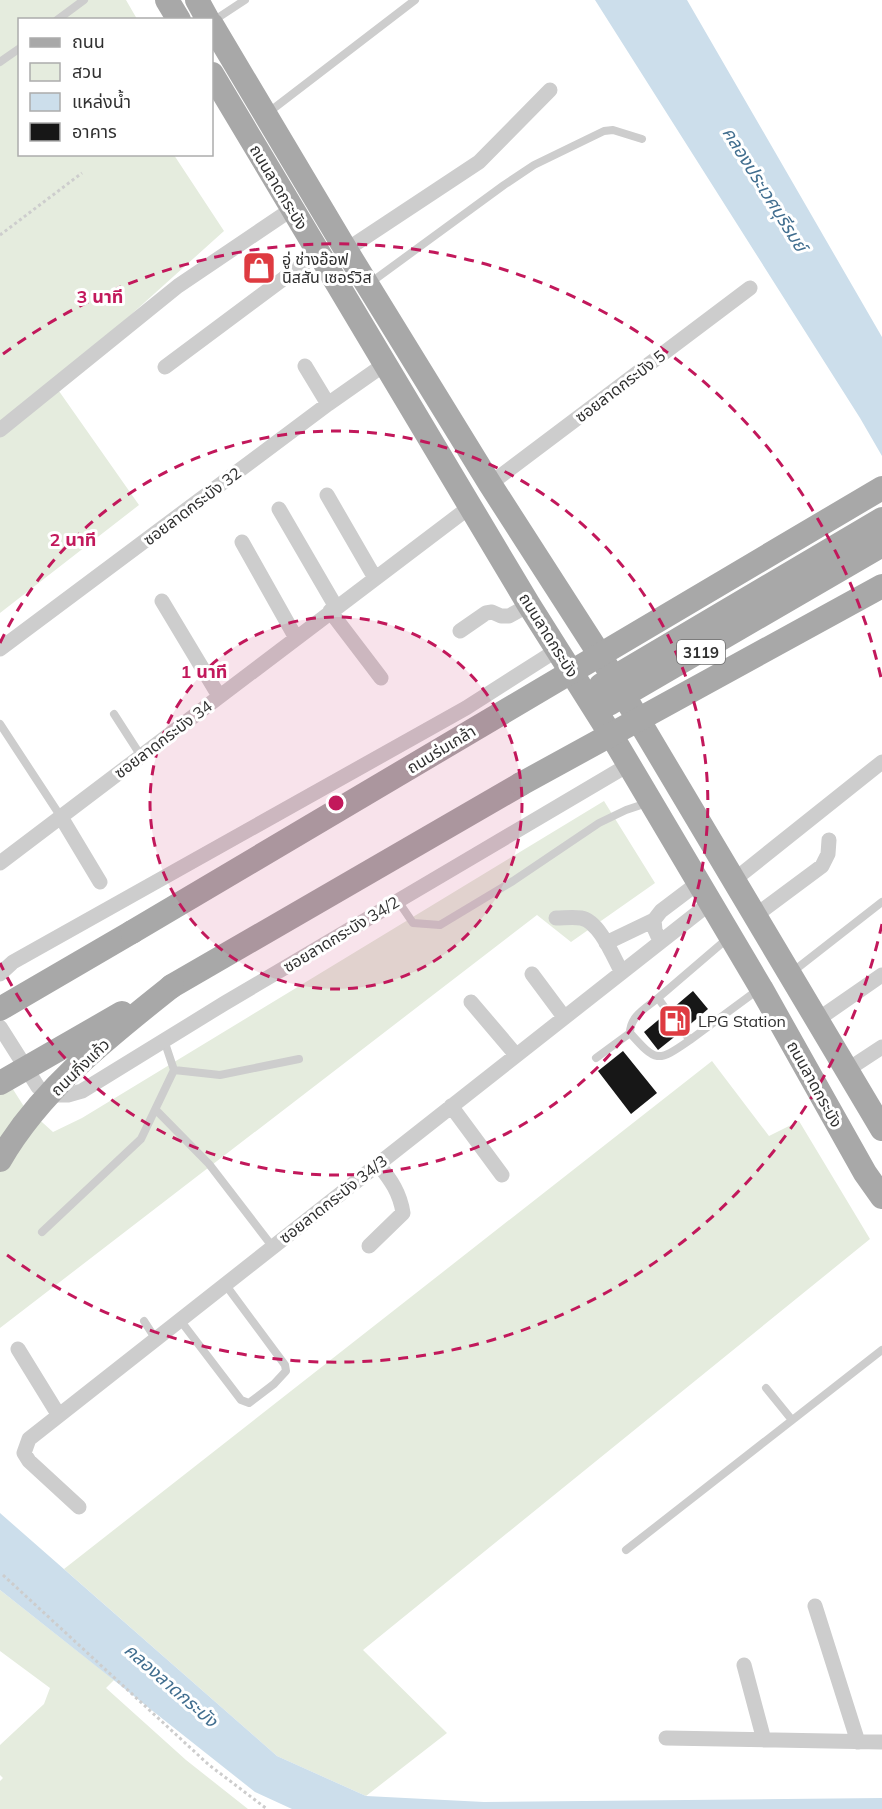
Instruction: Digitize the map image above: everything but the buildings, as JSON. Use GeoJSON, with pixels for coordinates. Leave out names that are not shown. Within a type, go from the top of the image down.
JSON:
{"type":"FeatureCollection","features":[{"type":"Feature","properties":{"kind":"main road"},"geometry":{"type":"LineString","coordinates":[[167,0],[178,18]]}},
{"type":"Feature","properties":{"kind":"main road","name":"ถนนลาดกระบัง"},"geometry":{"type":"LineString","coordinates":[[196,0],[207,18]]}},
{"type":"Feature","properties":{"kind":"main road","name":"ถนนลาดกระบัง"},"geometry":{"type":"LineString","coordinates":[[213,27],[346,250],[618,687],[791,973],[882,1129]]}},
{"type":"Feature","properties":{"kind":"main road","name":"ถนนลาดกระบัง"},"geometry":{"type":"LineString","coordinates":[[213,76],[761,988],[873,1167],[882,1197]]}},
{"type":"Feature","properties":{"kind":"main road","name":"ถนนร่มเกล้า"},"geometry":{"type":"LineString","coordinates":[[0,1009],[882,488]]}},
{"type":"Feature","properties":{"kind":"main road","name":"3119"},"geometry":{"type":"LineString","coordinates":[[773,597],[882,519]]}},
{"type":"Feature","properties":{"kind":"main road","name":"3119"},"geometry":{"type":"LineString","coordinates":[[618,687],[773,597],[882,546]]}},
{"type":"Feature","properties":{"kind":"main road"},"geometry":{"type":"LineString","coordinates":[[0,1083],[522,784],[882,586]]}},
{"type":"Feature","properties":{"kind":"main road"},"geometry":{"type":"LineString","coordinates":[[591,703],[618,687]]}},
{"type":"Feature","properties":{"kind":"main road","name":"ถนนกิ่งแก้ว"},"geometry":{"type":"LineString","coordinates":[[0,1160],[34,1114],[69,1073],[172,986]]}},
{"type":"Feature","properties":{"kind":"street"},"geometry":{"type":"LineString","coordinates":[[346,250],[479,162],[550,90]]}},
{"type":"Feature","properties":{"kind":"street"},"geometry":{"type":"LineString","coordinates":[[0,430],[178,286],[292,209]]}},
{"type":"Feature","properties":{"kind":"street"},"geometry":{"type":"LineString","coordinates":[[165,367],[318,253]]}},
{"type":"Feature","properties":{"kind":"street","name":"ซอยลาดกระบัง 5"},"geometry":{"type":"LineString","coordinates":[[490,484],[750,288]]}},
{"type":"Feature","properties":{"kind":"street","name":"ซอยลาดกระบัง 32"},"geometry":{"type":"LineString","coordinates":[[0,649],[385,364]]}},
{"type":"Feature","properties":{"kind":"street"},"geometry":{"type":"LineString","coordinates":[[305,366],[328,404]]}},
{"type":"Feature","properties":{"kind":"street"},"geometry":{"type":"LineString","coordinates":[[327,495],[375,578]]}},
{"type":"Feature","properties":{"kind":"street","name":"ซอยลาดกระบัง 34"},"geometry":{"type":"LineString","coordinates":[[0,863],[471,506]]}},
{"type":"Feature","properties":{"kind":"street"},"geometry":{"type":"LineString","coordinates":[[279,509],[333,609],[381,678]]}},
{"type":"Feature","properties":{"kind":"street"},"geometry":{"type":"LineString","coordinates":[[242,542],[296,638]]}},
{"type":"Feature","properties":{"kind":"street"},"geometry":{"type":"LineString","coordinates":[[162,601],[219,696]]}},
{"type":"Feature","properties":{"kind":"street"},"geometry":{"type":"LineString","coordinates":[[460,631],[486,613],[492,612],[508,616],[530,605]]}},
{"type":"Feature","properties":{"kind":"street"},"geometry":{"type":"LineString","coordinates":[[0,974],[13,962],[456,714],[558,650]]}},
{"type":"Feature","properties":{"kind":"street"},"geometry":{"type":"LineString","coordinates":[[734,880],[882,762]]}},
{"type":"Feature","properties":{"kind":"street","name":"ซอยลาดกระบัง 34/2"},"geometry":{"type":"LineString","coordinates":[[0,1027],[38,1087],[52,1095],[82,1092],[164,1040],[628,765]]}},
{"type":"Feature","properties":{"kind":"street"},"geometry":{"type":"LineString","coordinates":[[61,817],[100,882]]}},
{"type":"Feature","properties":{"kind":"street"},"geometry":{"type":"LineString","coordinates":[[756,915],[822,866],[828,854],[829,840]]}},
{"type":"Feature","properties":{"kind":"street"},"geometry":{"type":"LineString","coordinates":[[606,942],[654,920],[661,911],[704,893]]}},
{"type":"Feature","properties":{"kind":"street","name":"ซอยลาดกระบัง 34/3"},"geometry":{"type":"LineString","coordinates":[[79,1507],[29,1461],[24,1453],[28,1438],[660,941],[704,893]]}},
{"type":"Feature","properties":{"kind":"street"},"geometry":{"type":"LineString","coordinates":[[556,918],[583,918],[593,924],[606,942],[621,971]]}},
{"type":"Feature","properties":{"kind":"street"},"geometry":{"type":"LineString","coordinates":[[654,920],[660,941]]}},
{"type":"Feature","properties":{"kind":"street"},"geometry":{"type":"LineString","coordinates":[[532,974],[564,1017]]}},
{"type":"Feature","properties":{"kind":"street"},"geometry":{"type":"LineString","coordinates":[[818,1020],[882,975]]}},
{"type":"Feature","properties":{"kind":"street"},"geometry":{"type":"LineString","coordinates":[[471,1002],[516,1055]]}},
{"type":"Feature","properties":{"kind":"street"},"geometry":{"type":"LineString","coordinates":[[847,1070],[882,1047]]}},
{"type":"Feature","properties":{"kind":"street"},"geometry":{"type":"LineString","coordinates":[[451,1106],[502,1175]]}},
{"type":"Feature","properties":{"kind":"street"},"geometry":{"type":"LineString","coordinates":[[369,1246],[403,1213],[395,1186],[378,1164]]}},
{"type":"Feature","properties":{"kind":"street"},"geometry":{"type":"LineString","coordinates":[[18,1350],[58,1414]]}},
{"type":"Feature","properties":{"kind":"street"},"geometry":{"type":"LineString","coordinates":[[815,1606],[858,1742]]}},
{"type":"Feature","properties":{"kind":"street"},"geometry":{"type":"LineString","coordinates":[[744,1665],[764,1740]]}},
{"type":"Feature","properties":{"kind":"street"},"geometry":{"type":"LineString","coordinates":[[666,1738],[882,1742]]}},
{"type":"Feature","properties":{"kind":"lane"},"geometry":{"type":"LineString","coordinates":[[60,18],[84,0]]}},
{"type":"Feature","properties":{"kind":"lane"},"geometry":{"type":"LineString","coordinates":[[213,20],[245,0]]}},
{"type":"Feature","properties":{"kind":"lane"},"geometry":{"type":"LineString","coordinates":[[266,115],[415,0]]}},
{"type":"Feature","properties":{"kind":"lane"},"geometry":{"type":"LineString","coordinates":[[0,62],[18,49]]}},
{"type":"Feature","properties":{"kind":"lane"},"geometry":{"type":"LineString","coordinates":[[368,285],[485,197],[534,165],[604,131],[613,130],[642,139]]}},
{"type":"Feature","properties":{"kind":"lane"},"geometry":{"type":"LineString","coordinates":[[114,714],[141,756]]}},
{"type":"Feature","properties":{"kind":"lane"},"geometry":{"type":"LineString","coordinates":[[0,724],[61,817]]}},
{"type":"Feature","properties":{"kind":"lane"},"geometry":{"type":"LineString","coordinates":[[398,901],[413,923],[440,925],[513,881],[599,823],[626,810],[651,802]]}},
{"type":"Feature","properties":{"kind":"lane"},"geometry":{"type":"LineString","coordinates":[[791,973],[882,902]]}},
{"type":"Feature","properties":{"kind":"lane"},"geometry":{"type":"LineString","coordinates":[[730,936],[639,1014],[630,1024],[630,1033],[645,1050],[654,1056],[661,1057],[690,1040],[761,988]]}},
{"type":"Feature","properties":{"kind":"lane"},"geometry":{"type":"LineString","coordinates":[[658,998],[668,1012]]}},
{"type":"Feature","properties":{"kind":"lane"},"geometry":{"type":"LineString","coordinates":[[682,1030],[690,1040]]}},
{"type":"Feature","properties":{"kind":"lane"},"geometry":{"type":"LineString","coordinates":[[596,1058],[630,1033]]}},
{"type":"Feature","properties":{"kind":"lane"},"geometry":{"type":"LineString","coordinates":[[42,1232],[141,1139],[174,1070],[164,1040]]}},
{"type":"Feature","properties":{"kind":"lane"},"geometry":{"type":"LineString","coordinates":[[174,1070],[220,1075],[299,1059]]}},
{"type":"Feature","properties":{"kind":"lane"},"geometry":{"type":"LineString","coordinates":[[156,1110],[209,1164],[272,1246]]}},
{"type":"Feature","properties":{"kind":"lane"},"geometry":{"type":"LineString","coordinates":[[179,1319],[241,1400],[249,1402],[274,1384],[286,1371],[285,1365],[224,1283]]}},
{"type":"Feature","properties":{"kind":"lane"},"geometry":{"type":"LineString","coordinates":[[144,1320],[154,1338]]}},
{"type":"Feature","properties":{"kind":"lane"},"geometry":{"type":"LineString","coordinates":[[626,1550],[882,1350]]}},
{"type":"Feature","properties":{"kind":"lane"},"geometry":{"type":"LineString","coordinates":[[766,1388],[792,1420]]}},
{"type":"Feature","properties":{"kind":"path"},"geometry":{"type":"LineString","coordinates":[[0,235],[82,173]]}},
{"type":"Feature","properties":{"kind":"path"},"geometry":{"type":"LineString","coordinates":[[3,1575],[209,1764],[267,1809]]}},
{"type":"Feature","properties":{"kind":"green space"},"geometry":{"type":"Polygon","coordinates":[[[0,0],[126,0],[136,18],[18,18],[18,156],[175,156],[224,231],[54,384],[139,505],[0,613],[0,0]]]}},
{"type":"Feature","properties":{"kind":"green space"},"geometry":{"type":"Polygon","coordinates":[[[604,801],[655,883],[571,942],[537,915],[0,1328],[0,1069],[23,1105],[53,1132],[82,1118],[604,801]]]}},
{"type":"Feature","properties":{"kind":"green space"},"geometry":{"type":"Polygon","coordinates":[[[712,1061],[769,1136],[799,1121],[870,1239],[363,1650],[447,1733],[366,1796],[277,1756],[64,1569],[712,1061]]]}},
{"type":"Feature","properties":{"kind":"green space"},"geometry":{"type":"Polygon","coordinates":[[[0,1590],[114,1680],[106,1688],[186,1760],[248,1809],[0,1809],[0,1781],[3,1778],[0,1775],[0,1745],[44,1704],[50,1688],[0,1651],[0,1590]]]}},
{"type":"Feature","properties":{"kind":"water","name":"คลองประเวศบุรีรมย์"},"geometry":{"type":"Polygon","coordinates":[[[595,0],[687,0],[882,337],[882,456],[860,418],[595,0]]]}},
{"type":"Feature","properties":{"kind":"water","name":"คลองลาดกระบัง"},"geometry":{"type":"Polygon","coordinates":[[[0,1513],[277,1756],[366,1796],[484,1802],[882,1798],[882,1809],[292,1809],[255,1792],[0,1590],[0,1513]]]}},
{"type":"Feature","properties":{"kind":"place","name":"อู่ ช่างอ๊อฟ นิสสัน เซอร์วิส"},"geometry":{"type":"Point","coordinates":[259,268]}},
{"type":"Feature","properties":{"kind":"place","name":"LPG Station"},"geometry":{"type":"Point","coordinates":[675,1021]}}]}
